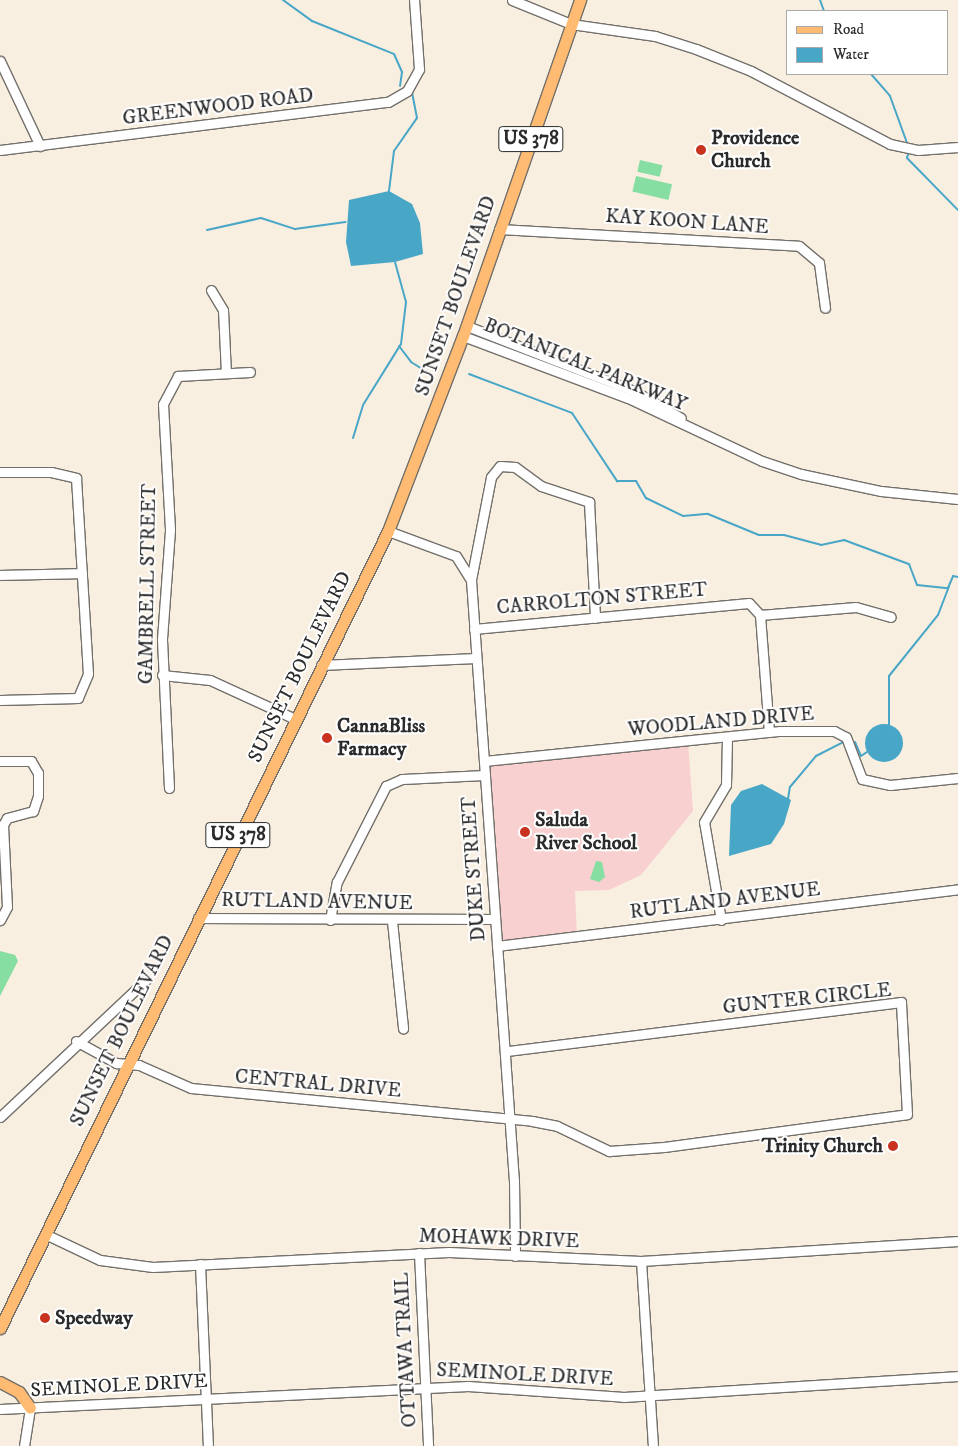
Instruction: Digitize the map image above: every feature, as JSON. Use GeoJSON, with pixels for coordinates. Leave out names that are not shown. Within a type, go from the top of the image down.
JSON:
{"type":"FeatureCollection","features":[{"type":"Feature","properties":{"kind":"main road","name":"SUNSET BOULEVARD"},"geometry":{"type":"LineString","coordinates":[[0,1328],[388,531],[465,331],[580,0]]}},
{"type":"Feature","properties":{"kind":"main road"},"geometry":{"type":"LineString","coordinates":[[0,1382],[19,1392],[30,1408]]}},
{"type":"Feature","properties":{"kind":"street","name":"GREENWOOD ROAD"},"geometry":{"type":"LineString","coordinates":[[0,150],[370,106],[407,90],[420,65],[414,0]]}},
{"type":"Feature","properties":{"kind":"street"},"geometry":{"type":"LineString","coordinates":[[512,0],[571,24],[655,36],[696,49],[750,71],[890,144],[918,150],[958,146]]}},
{"type":"Feature","properties":{"kind":"street"},"geometry":{"type":"LineString","coordinates":[[0,61],[40,146]]}},
{"type":"Feature","properties":{"kind":"street","name":"KAY KOON LANE"},"geometry":{"type":"LineString","coordinates":[[499,229],[799,246],[819,263],[825,308]]}},
{"type":"Feature","properties":{"kind":"street"},"geometry":{"type":"LineString","coordinates":[[211,290],[222,310],[226,373],[250,372]]}},
{"type":"Feature","properties":{"kind":"street","name":"BOTANICAL PARKWAY"},"geometry":{"type":"LineString","coordinates":[[465,331],[801,474],[881,492],[958,499]]}},
{"type":"Feature","properties":{"kind":"street","name":"GAMBRELL STREET"},"geometry":{"type":"LineString","coordinates":[[169,788],[162,675],[170,529],[162,414],[172,383],[178,376],[226,373]]}},
{"type":"Feature","properties":{"kind":"street"},"geometry":{"type":"LineString","coordinates":[[471,580],[491,477],[506,464],[541,486],[589,502],[596,618]]}},
{"type":"Feature","properties":{"kind":"street"},"geometry":{"type":"LineString","coordinates":[[0,472],[51,472],[76,478],[86,686],[72,699],[0,700]]}},
{"type":"Feature","properties":{"kind":"street","name":"DUKE STREET"},"geometry":{"type":"LineString","coordinates":[[388,531],[456,556],[471,580],[518,1242],[514,1256]]}},
{"type":"Feature","properties":{"kind":"street"},"geometry":{"type":"LineString","coordinates":[[0,575],[82,573]]}},
{"type":"Feature","properties":{"kind":"street","name":"CARROLTON STREET"},"geometry":{"type":"LineString","coordinates":[[474,629],[748,603],[760,615]]}},
{"type":"Feature","properties":{"kind":"street"},"geometry":{"type":"LineString","coordinates":[[769,732],[760,615],[856,607],[891,617]]}},
{"type":"Feature","properties":{"kind":"street"},"geometry":{"type":"LineString","coordinates":[[322,665],[476,658]]}},
{"type":"Feature","properties":{"kind":"street"},"geometry":{"type":"LineString","coordinates":[[162,675],[210,680],[295,719]]}},
{"type":"Feature","properties":{"kind":"street","name":"WOODLAND DRIVE"},"geometry":{"type":"LineString","coordinates":[[484,761],[769,732],[840,732],[850,745],[858,775],[878,784],[958,778]]}},
{"type":"Feature","properties":{"kind":"street"},"geometry":{"type":"LineString","coordinates":[[721,920],[704,822],[726,785],[727,737]]}},
{"type":"Feature","properties":{"kind":"street"},"geometry":{"type":"LineString","coordinates":[[0,761],[31,761],[38,773],[33,811],[7,818],[2,857],[7,907],[0,920]]}},
{"type":"Feature","properties":{"kind":"street"},"geometry":{"type":"LineString","coordinates":[[330,920],[337,882],[386,786],[402,779],[485,775]]}},
{"type":"Feature","properties":{"kind":"street","name":"RUTLAND AVENUE"},"geometry":{"type":"LineString","coordinates":[[497,946],[721,920],[958,889]]}},
{"type":"Feature","properties":{"kind":"street","name":"RUTLAND AVENUE"},"geometry":{"type":"LineString","coordinates":[[198,918],[392,921],[495,919]]}},
{"type":"Feature","properties":{"kind":"street"},"geometry":{"type":"LineString","coordinates":[[392,921],[403,1028]]}},
{"type":"Feature","properties":{"kind":"street"},"geometry":{"type":"LineString","coordinates":[[0,1117],[76,1041],[146,980]]}},
{"type":"Feature","properties":{"kind":"street","name":"GUNTER CIRCLE"},"geometry":{"type":"LineString","coordinates":[[504,1051],[901,1002],[907,1114],[622,1152],[599,1148],[556,1126],[509,1121]]}},
{"type":"Feature","properties":{"kind":"street","name":"CENTRAL DRIVE"},"geometry":{"type":"LineString","coordinates":[[76,1041],[116,1062],[128,1063],[191,1088],[222,1093],[509,1121]]}},
{"type":"Feature","properties":{"kind":"street","name":"MOHAWK DRIVE"},"geometry":{"type":"LineString","coordinates":[[45,1234],[110,1263],[200,1264],[419,1253],[642,1261],[958,1241]]}},
{"type":"Feature","properties":{"kind":"street","name":"OTTAWA TRAIL"},"geometry":{"type":"LineString","coordinates":[[419,1253],[428,1446]]}},
{"type":"Feature","properties":{"kind":"street"},"geometry":{"type":"LineString","coordinates":[[642,1261],[653,1446]]}},
{"type":"Feature","properties":{"kind":"street"},"geometry":{"type":"LineString","coordinates":[[200,1264],[208,1446]]}},
{"type":"Feature","properties":{"kind":"street","name":"SEMINOLE DRIVE"},"geometry":{"type":"LineString","coordinates":[[0,1409],[425,1388],[650,1396],[958,1376]]}},
{"type":"Feature","properties":{"kind":"street"},"geometry":{"type":"LineString","coordinates":[[24,1446],[30,1408]]}},
{"type":"Feature","properties":{"kind":"shaded area"},"geometry":{"type":"Polygon","coordinates":[[[688,741],[693,811],[641,875],[609,890],[575,891],[577,936],[497,946],[484,761],[688,741]]]}},
{"type":"Feature","properties":{"kind":"green space"},"geometry":{"type":"Polygon","coordinates":[[[640,160],[662,165],[660,177],[637,172],[640,160]]]}},
{"type":"Feature","properties":{"kind":"green space"},"geometry":{"type":"Polygon","coordinates":[[[636,176],[672,184],[668,200],[632,192],[636,176]]]}},
{"type":"Feature","properties":{"kind":"green space"},"geometry":{"type":"Polygon","coordinates":[[[596,861],[602,862],[605,877],[599,882],[590,879],[596,861]]]}},
{"type":"Feature","properties":{"kind":"green space"},"geometry":{"type":"Polygon","coordinates":[[[0,951],[15,955],[18,961],[0,996],[0,951]]]}},
{"type":"Feature","properties":{"kind":"water"},"geometry":{"type":"Polygon","coordinates":[[[389,191],[412,204],[420,223],[423,254],[395,262],[351,266],[346,242],[349,200],[389,191]]]}},
{"type":"Feature","properties":{"kind":"water"},"geometry":{"type":"Polygon","coordinates":[[[884,724],[898,729],[903,743],[898,757],[884,762],[870,757],[865,743],[870,729],[884,724]]]}},
{"type":"Feature","properties":{"kind":"water"},"geometry":{"type":"Polygon","coordinates":[[[762,784],[791,800],[784,824],[771,844],[729,856],[731,805],[741,791],[762,784]]]}},
{"type":"Feature","properties":{"kind":"waterway"},"geometry":{"type":"LineString","coordinates":[[283,0],[312,21],[394,54],[402,72],[400,86]]}},
{"type":"Feature","properties":{"kind":"waterway"},"geometry":{"type":"LineString","coordinates":[[820,0],[824,10]]}},
{"type":"Feature","properties":{"kind":"waterway"},"geometry":{"type":"LineString","coordinates":[[872,75],[890,96],[907,143]]}},
{"type":"Feature","properties":{"kind":"waterway"},"geometry":{"type":"LineString","coordinates":[[389,191],[394,151],[417,118],[412,93]]}},
{"type":"Feature","properties":{"kind":"waterway"},"geometry":{"type":"LineString","coordinates":[[909,151],[907,158],[958,210]]}},
{"type":"Feature","properties":{"kind":"waterway"},"geometry":{"type":"LineString","coordinates":[[207,230],[261,218],[295,229],[346,222]]}},
{"type":"Feature","properties":{"kind":"waterway"},"geometry":{"type":"LineString","coordinates":[[353,438],[363,405],[401,344],[406,302],[395,262]]}},
{"type":"Feature","properties":{"kind":"waterway"},"geometry":{"type":"LineString","coordinates":[[399,346],[411,362],[430,374]]}},
{"type":"Feature","properties":{"kind":"waterway"},"geometry":{"type":"LineString","coordinates":[[469,374],[572,413],[617,481],[636,481],[646,498],[683,516],[708,514],[759,535],[784,535],[821,545],[844,540],[909,564],[917,585],[948,588],[953,576]]}},
{"type":"Feature","properties":{"kind":"waterway"},"geometry":{"type":"LineString","coordinates":[[953,576],[958,577]]}},
{"type":"Feature","properties":{"kind":"waterway"},"geometry":{"type":"LineString","coordinates":[[889,725],[889,676],[938,615],[949,587]]}},
{"type":"Feature","properties":{"kind":"waterway"},"geometry":{"type":"LineString","coordinates":[[788,799],[790,787],[816,756],[843,742]]}},
{"type":"Feature","properties":{"kind":"waterway"},"geometry":{"type":"LineString","coordinates":[[855,742],[861,756],[867,752]]}},
{"type":"Feature","properties":{"kind":"place","name":"Providence Church"},"geometry":{"type":"Point","coordinates":[701,150]}},
{"type":"Feature","properties":{"kind":"place","name":"CannaBliss Farmacy"},"geometry":{"type":"Point","coordinates":[327,738]}},
{"type":"Feature","properties":{"kind":"place","name":"Saluda River School"},"geometry":{"type":"Point","coordinates":[525,832]}},
{"type":"Feature","properties":{"kind":"place","name":"Trinity Church"},"geometry":{"type":"Point","coordinates":[893,1146]}},
{"type":"Feature","properties":{"kind":"place","name":"Speedway"},"geometry":{"type":"Point","coordinates":[45,1318]}}]}
